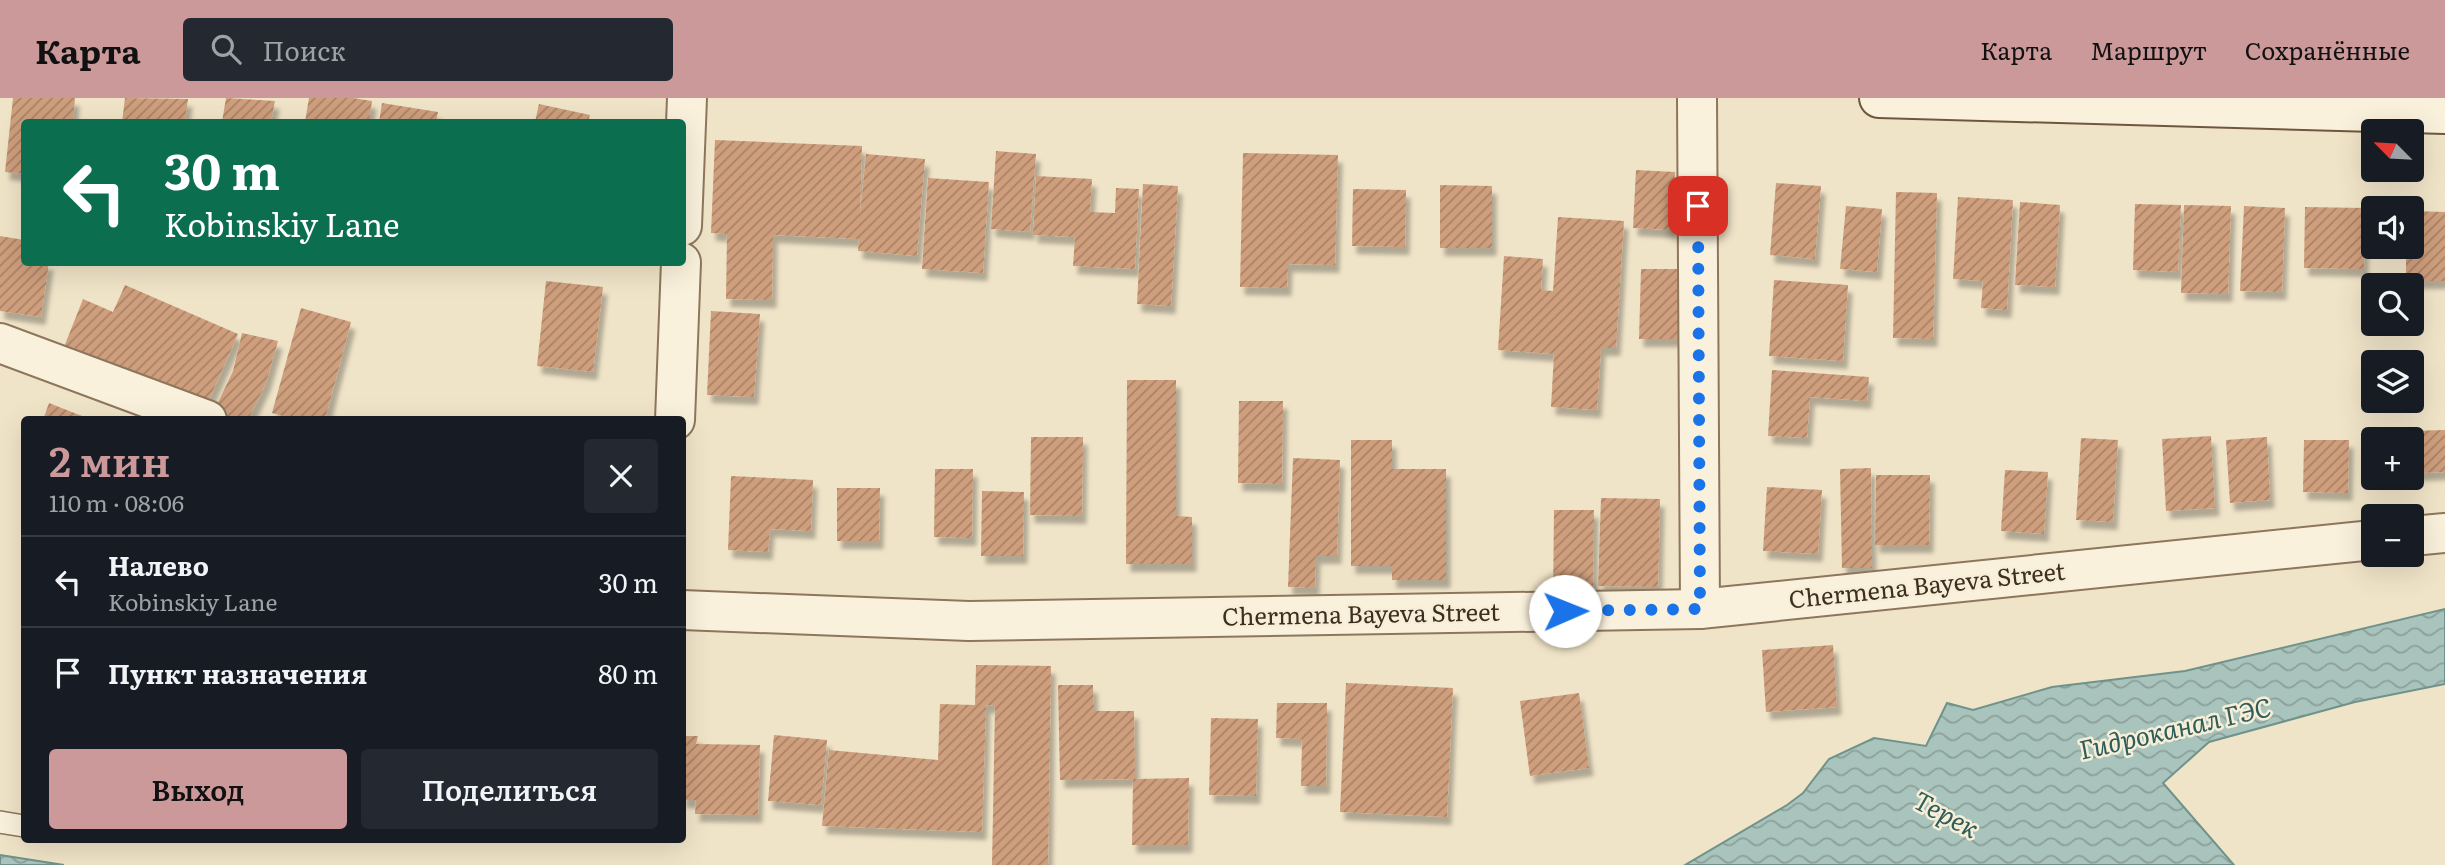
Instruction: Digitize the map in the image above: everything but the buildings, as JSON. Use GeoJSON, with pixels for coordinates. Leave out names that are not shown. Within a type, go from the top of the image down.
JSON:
{"type":"FeatureCollection","features":[{"type":"Feature","properties":{"kind":"street"},"geometry":{"type":"LineString","coordinates":[[686,124],[687,98]]}},
{"type":"Feature","properties":{"kind":"street"},"geometry":{"type":"LineString","coordinates":[[1698,98],[1700,609]]}},
{"type":"Feature","properties":{"kind":"street"},"geometry":{"type":"LineString","coordinates":[[1879,98],[2445,114]]}},
{"type":"Feature","properties":{"kind":"street"},"geometry":{"type":"LineString","coordinates":[[676,416],[681,266]]}},
{"type":"Feature","properties":{"kind":"street"},"geometry":{"type":"LineString","coordinates":[[0,343],[196,416]]}},
{"type":"Feature","properties":{"kind":"street"},"geometry":{"type":"LineString","coordinates":[[2424,535],[2445,533]]}},
{"type":"Feature","properties":{"kind":"street","name":"Chermena Bayeva Street"},"geometry":{"type":"LineString","coordinates":[[686,610],[969,621],[1700,609],[2361,541]]}},
{"type":"Feature","properties":{"kind":"lane"},"geometry":{"type":"LineString","coordinates":[[0,822],[21,826]]}},
{"type":"Feature","properties":{"kind":"water"},"geometry":{"type":"Polygon","coordinates":[[[2445,609],[2445,684],[2355,702],[2209,742],[2163,783],[2234,865],[1685,865],[1787,805],[1803,793],[1829,759],[1874,738],[1926,746],[1947,703],[1973,710],[2052,687],[2185,671],[2445,609]]]}},
{"type":"Feature","properties":{"kind":"water"},"geometry":{"type":"Polygon","coordinates":[[[0,855],[64,865],[0,865],[0,855]]]}},
{"type":"Feature","properties":{"kind":"route"},"geometry":{"type":"LineString","coordinates":[[1565,611],[1700,609],[1698,206]]}},
{"type":"Feature","properties":{"kind":"water label","name":"Гидроканал ГЭС"},"geometry":{"type":"Point","coordinates":[2175,729]}},
{"type":"Feature","properties":{"kind":"water label","name":"Терек"},"geometry":{"type":"Point","coordinates":[1946,815]}}]}
